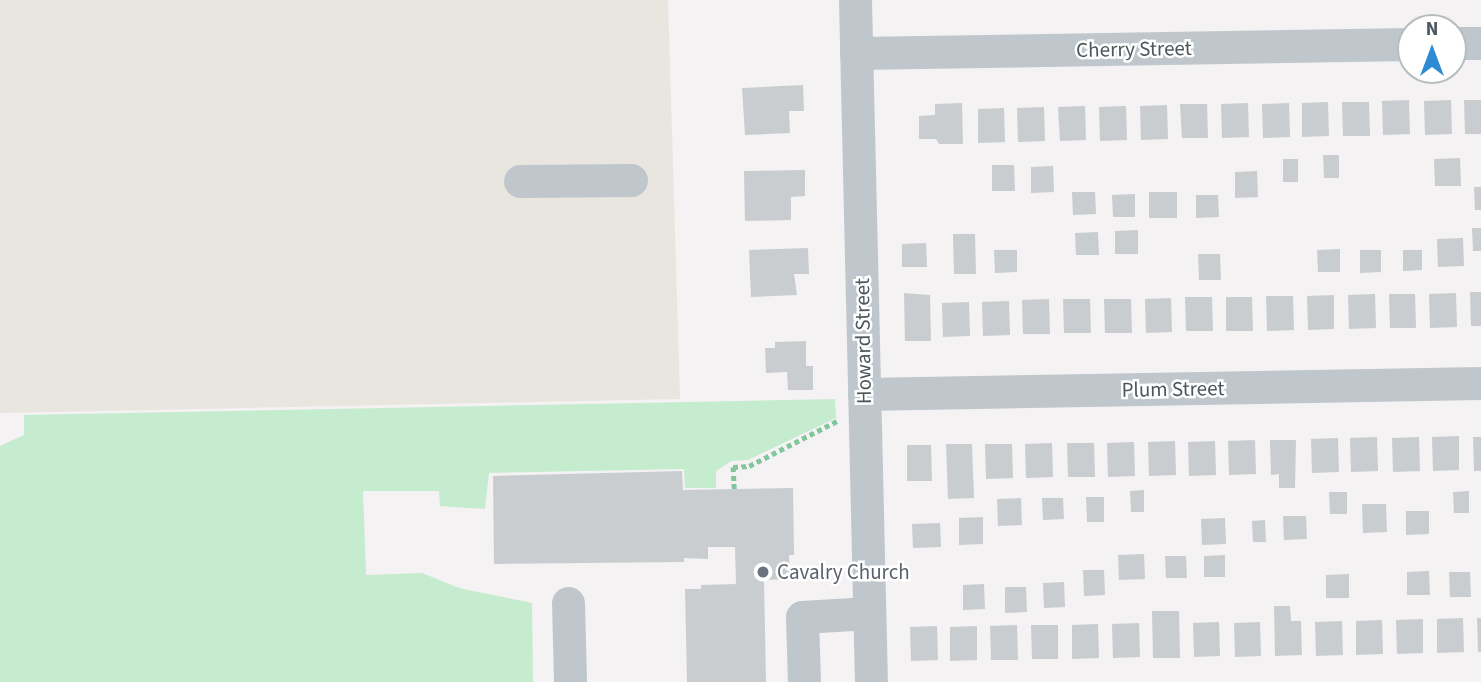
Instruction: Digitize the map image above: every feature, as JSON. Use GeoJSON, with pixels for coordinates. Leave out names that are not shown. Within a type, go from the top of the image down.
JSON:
{"type":"FeatureCollection","features":[{"type":"Feature","properties":{"kind":"street","name":"Howard Street"},"geometry":{"type":"LineString","coordinates":[[855,0],[871,682]]}},
{"type":"Feature","properties":{"kind":"street","name":"Cherry Street"},"geometry":{"type":"LineString","coordinates":[[856,53],[1397,44]]}},
{"type":"Feature","properties":{"kind":"street"},"geometry":{"type":"LineString","coordinates":[[520,181],[631,180]]}},
{"type":"Feature","properties":{"kind":"street","name":"Plum Street"},"geometry":{"type":"LineString","coordinates":[[864,394],[1481,383]]}},
{"type":"Feature","properties":{"kind":"street"},"geometry":{"type":"LineString","coordinates":[[568,603],[569,682]]}},
{"type":"Feature","properties":{"kind":"street"},"geometry":{"type":"LineString","coordinates":[[804,682],[802,617],[869,613]]}},
{"type":"Feature","properties":{"kind":"path"},"geometry":{"type":"LineString","coordinates":[[734,489],[733,467],[749,466],[840,420]]}},
{"type":"Feature","properties":{"kind":"shaded area"},"geometry":{"type":"Polygon","coordinates":[[[0,0],[668,0],[680,399],[0,413],[0,0]]]}},
{"type":"Feature","properties":{"kind":"green space"},"geometry":{"type":"Polygon","coordinates":[[[835,399],[836,418],[748,460],[731,461],[716,471],[716,488],[685,488],[684,469],[489,473],[485,509],[440,506],[439,491],[363,491],[366,575],[422,573],[459,588],[532,603],[533,682],[0,682],[0,446],[24,435],[24,415],[835,399]]]}},
{"type":"Feature","properties":{"kind":"building"},"geometry":{"type":"Polygon","coordinates":[[[803,85],[804,111],[789,111],[790,133],[745,135],[742,88],[803,85]]]}},
{"type":"Feature","properties":{"kind":"building"},"geometry":{"type":"Polygon","coordinates":[[[1409,100],[1410,134],[1383,135],[1382,101],[1409,100]]]}},
{"type":"Feature","properties":{"kind":"building"},"geometry":{"type":"Polygon","coordinates":[[[1451,100],[1452,134],[1425,135],[1424,101],[1451,100]]]}},
{"type":"Feature","properties":{"kind":"building"},"geometry":{"type":"Polygon","coordinates":[[[1464,100],[1481,100],[1481,134],[1465,134],[1464,100]]]}},
{"type":"Feature","properties":{"kind":"building"},"geometry":{"type":"Polygon","coordinates":[[[1328,102],[1329,136],[1302,137],[1302,103],[1328,102]]]}},
{"type":"Feature","properties":{"kind":"building"},"geometry":{"type":"Polygon","coordinates":[[[1342,102],[1369,102],[1370,136],[1343,136],[1342,102]]]}},
{"type":"Feature","properties":{"kind":"building"},"geometry":{"type":"Polygon","coordinates":[[[962,103],[963,144],[939,144],[936,139],[919,139],[919,116],[935,115],[935,104],[962,103]]]}},
{"type":"Feature","properties":{"kind":"building"},"geometry":{"type":"Polygon","coordinates":[[[1248,103],[1249,137],[1222,138],[1221,104],[1248,103]]]}},
{"type":"Feature","properties":{"kind":"building"},"geometry":{"type":"Polygon","coordinates":[[[1289,103],[1290,137],[1263,138],[1262,104],[1289,103]]]}},
{"type":"Feature","properties":{"kind":"building"},"geometry":{"type":"Polygon","coordinates":[[[1180,104],[1207,104],[1208,138],[1182,138],[1180,104]]]}},
{"type":"Feature","properties":{"kind":"building"},"geometry":{"type":"Polygon","coordinates":[[[1167,105],[1168,139],[1141,140],[1140,106],[1167,105]]]}},
{"type":"Feature","properties":{"kind":"building"},"geometry":{"type":"Polygon","coordinates":[[[1085,106],[1086,140],[1060,141],[1058,107],[1085,106]]]}},
{"type":"Feature","properties":{"kind":"building"},"geometry":{"type":"Polygon","coordinates":[[[1126,106],[1127,140],[1100,141],[1099,107],[1126,106]]]}},
{"type":"Feature","properties":{"kind":"building"},"geometry":{"type":"Polygon","coordinates":[[[1044,107],[1045,141],[1018,142],[1017,108],[1044,107]]]}},
{"type":"Feature","properties":{"kind":"building"},"geometry":{"type":"Polygon","coordinates":[[[1004,108],[1005,142],[978,143],[978,109],[1004,108]]]}},
{"type":"Feature","properties":{"kind":"building"},"geometry":{"type":"Polygon","coordinates":[[[1323,155],[1339,155],[1339,178],[1324,178],[1323,155]]]}},
{"type":"Feature","properties":{"kind":"building"},"geometry":{"type":"Polygon","coordinates":[[[1460,158],[1461,186],[1435,186],[1434,159],[1460,158]]]}},
{"type":"Feature","properties":{"kind":"building"},"geometry":{"type":"Polygon","coordinates":[[[1283,159],[1298,159],[1298,182],[1283,182],[1283,159]]]}},
{"type":"Feature","properties":{"kind":"building"},"geometry":{"type":"Polygon","coordinates":[[[992,165],[1014,165],[1015,191],[992,191],[992,165]]]}},
{"type":"Feature","properties":{"kind":"building"},"geometry":{"type":"Polygon","coordinates":[[[1053,166],[1054,192],[1031,193],[1031,167],[1053,166]]]}},
{"type":"Feature","properties":{"kind":"building"},"geometry":{"type":"Polygon","coordinates":[[[805,170],[805,196],[791,197],[791,220],[745,221],[744,171],[805,170]]]}},
{"type":"Feature","properties":{"kind":"building"},"geometry":{"type":"Polygon","coordinates":[[[1257,171],[1258,197],[1235,198],[1235,172],[1257,171]]]}},
{"type":"Feature","properties":{"kind":"building"},"geometry":{"type":"Polygon","coordinates":[[[1474,187],[1481,187],[1481,210],[1475,210],[1474,187]]]}},
{"type":"Feature","properties":{"kind":"building"},"geometry":{"type":"Polygon","coordinates":[[[1072,192],[1095,192],[1096,214],[1073,215],[1072,192]]]}},
{"type":"Feature","properties":{"kind":"building"},"geometry":{"type":"Polygon","coordinates":[[[1149,192],[1177,192],[1177,218],[1149,218],[1149,192]]]}},
{"type":"Feature","properties":{"kind":"building"},"geometry":{"type":"Polygon","coordinates":[[[1135,194],[1135,217],[1113,217],[1112,195],[1135,194]]]}},
{"type":"Feature","properties":{"kind":"building"},"geometry":{"type":"Polygon","coordinates":[[[1196,195],[1218,195],[1219,217],[1196,218],[1196,195]]]}},
{"type":"Feature","properties":{"kind":"building"},"geometry":{"type":"Polygon","coordinates":[[[1472,228],[1481,228],[1481,251],[1473,251],[1472,228]]]}},
{"type":"Feature","properties":{"kind":"building"},"geometry":{"type":"Polygon","coordinates":[[[1138,230],[1138,254],[1115,254],[1115,231],[1138,230]]]}},
{"type":"Feature","properties":{"kind":"building"},"geometry":{"type":"Polygon","coordinates":[[[1098,232],[1099,255],[1076,255],[1075,233],[1098,232]]]}},
{"type":"Feature","properties":{"kind":"building"},"geometry":{"type":"Polygon","coordinates":[[[953,234],[975,234],[976,274],[954,274],[953,234]]]}},
{"type":"Feature","properties":{"kind":"building"},"geometry":{"type":"Polygon","coordinates":[[[1463,238],[1464,266],[1438,267],[1437,239],[1463,238]]]}},
{"type":"Feature","properties":{"kind":"building"},"geometry":{"type":"Polygon","coordinates":[[[926,243],[927,267],[902,267],[902,244],[926,243]]]}},
{"type":"Feature","properties":{"kind":"building"},"geometry":{"type":"Polygon","coordinates":[[[808,248],[809,274],[794,274],[797,295],[751,297],[749,250],[808,248]]]}},
{"type":"Feature","properties":{"kind":"building"},"geometry":{"type":"Polygon","coordinates":[[[1340,249],[1340,272],[1318,272],[1317,250],[1340,249]]]}},
{"type":"Feature","properties":{"kind":"building"},"geometry":{"type":"Polygon","coordinates":[[[994,250],[1017,250],[1017,272],[995,273],[994,250]]]}},
{"type":"Feature","properties":{"kind":"building"},"geometry":{"type":"Polygon","coordinates":[[[1360,250],[1381,250],[1381,272],[1360,273],[1360,250]]]}},
{"type":"Feature","properties":{"kind":"building"},"geometry":{"type":"Polygon","coordinates":[[[1403,250],[1422,250],[1422,270],[1403,271],[1403,250]]]}},
{"type":"Feature","properties":{"kind":"building"},"geometry":{"type":"Polygon","coordinates":[[[1198,254],[1220,254],[1221,280],[1199,280],[1198,254]]]}},
{"type":"Feature","properties":{"kind":"building"},"geometry":{"type":"Polygon","coordinates":[[[1470,292],[1481,292],[1481,326],[1471,326],[1470,292]]]}},
{"type":"Feature","properties":{"kind":"building"},"geometry":{"type":"Polygon","coordinates":[[[904,293],[930,295],[931,341],[905,341],[904,293]]]}},
{"type":"Feature","properties":{"kind":"building"},"geometry":{"type":"Polygon","coordinates":[[[1456,293],[1457,327],[1430,328],[1429,294],[1456,293]]]}},
{"type":"Feature","properties":{"kind":"building"},"geometry":{"type":"Polygon","coordinates":[[[1375,294],[1376,328],[1349,329],[1348,295],[1375,294]]]}},
{"type":"Feature","properties":{"kind":"building"},"geometry":{"type":"Polygon","coordinates":[[[1389,294],[1415,294],[1416,328],[1390,328],[1389,294]]]}},
{"type":"Feature","properties":{"kind":"building"},"geometry":{"type":"Polygon","coordinates":[[[1334,295],[1334,329],[1308,330],[1307,296],[1334,295]]]}},
{"type":"Feature","properties":{"kind":"building"},"geometry":{"type":"Polygon","coordinates":[[[1266,296],[1293,296],[1294,330],[1267,331],[1266,296]]]}},
{"type":"Feature","properties":{"kind":"building"},"geometry":{"type":"Polygon","coordinates":[[[1185,297],[1212,297],[1213,331],[1186,331],[1185,297]]]}},
{"type":"Feature","properties":{"kind":"building"},"geometry":{"type":"Polygon","coordinates":[[[1226,297],[1252,297],[1253,331],[1226,331],[1226,297]]]}},
{"type":"Feature","properties":{"kind":"building"},"geometry":{"type":"Polygon","coordinates":[[[1171,298],[1172,332],[1146,333],[1145,299],[1171,298]]]}},
{"type":"Feature","properties":{"kind":"building"},"geometry":{"type":"Polygon","coordinates":[[[1049,299],[1050,334],[1023,334],[1022,300],[1049,299]]]}},
{"type":"Feature","properties":{"kind":"building"},"geometry":{"type":"Polygon","coordinates":[[[1063,299],[1090,299],[1091,333],[1064,333],[1063,299]]]}},
{"type":"Feature","properties":{"kind":"building"},"geometry":{"type":"Polygon","coordinates":[[[1104,299],[1131,299],[1132,333],[1105,333],[1104,299]]]}},
{"type":"Feature","properties":{"kind":"building"},"geometry":{"type":"Polygon","coordinates":[[[1009,301],[1010,335],[983,336],[982,302],[1009,301]]]}},
{"type":"Feature","properties":{"kind":"building"},"geometry":{"type":"Polygon","coordinates":[[[969,302],[970,336],[943,337],[942,303],[969,302]]]}},
{"type":"Feature","properties":{"kind":"building"},"geometry":{"type":"Polygon","coordinates":[[[806,341],[806,366],[813,366],[813,390],[788,390],[787,372],[766,373],[765,348],[775,348],[775,342],[806,341]]]}},
{"type":"Feature","properties":{"kind":"building"},"geometry":{"type":"Polygon","coordinates":[[[1459,436],[1459,470],[1433,471],[1432,437],[1459,436]]]}},
{"type":"Feature","properties":{"kind":"building"},"geometry":{"type":"Polygon","coordinates":[[[1377,437],[1378,471],[1351,472],[1350,438],[1377,437]]]}},
{"type":"Feature","properties":{"kind":"building"},"geometry":{"type":"Polygon","coordinates":[[[1419,437],[1420,471],[1393,472],[1392,438],[1419,437]]]}},
{"type":"Feature","properties":{"kind":"building"},"geometry":{"type":"Polygon","coordinates":[[[1473,437],[1481,437],[1481,471],[1474,471],[1473,437]]]}},
{"type":"Feature","properties":{"kind":"building"},"geometry":{"type":"Polygon","coordinates":[[[1338,438],[1339,472],[1312,473],[1311,439],[1338,438]]]}},
{"type":"Feature","properties":{"kind":"building"},"geometry":{"type":"Polygon","coordinates":[[[1255,440],[1256,474],[1229,475],[1228,441],[1255,440]]]}},
{"type":"Feature","properties":{"kind":"building"},"geometry":{"type":"Polygon","coordinates":[[[1270,440],[1296,440],[1295,488],[1279,488],[1279,474],[1271,475],[1270,440]]]}},
{"type":"Feature","properties":{"kind":"building"},"geometry":{"type":"Polygon","coordinates":[[[1175,441],[1176,475],[1149,476],[1148,442],[1175,441]]]}},
{"type":"Feature","properties":{"kind":"building"},"geometry":{"type":"Polygon","coordinates":[[[1215,441],[1216,475],[1189,476],[1188,442],[1215,441]]]}},
{"type":"Feature","properties":{"kind":"building"},"geometry":{"type":"Polygon","coordinates":[[[1134,442],[1135,476],[1108,477],[1107,443],[1134,442]]]}},
{"type":"Feature","properties":{"kind":"building"},"geometry":{"type":"Polygon","coordinates":[[[1052,443],[1053,477],[1026,478],[1025,444],[1052,443]]]}},
{"type":"Feature","properties":{"kind":"building"},"geometry":{"type":"Polygon","coordinates":[[[1067,443],[1094,443],[1095,477],[1068,477],[1067,443]]]}},
{"type":"Feature","properties":{"kind":"building"},"geometry":{"type":"Polygon","coordinates":[[[946,444],[972,444],[974,498],[948,499],[946,444]]]}},
{"type":"Feature","properties":{"kind":"building"},"geometry":{"type":"Polygon","coordinates":[[[985,444],[1012,444],[1013,478],[986,479],[985,444]]]}},
{"type":"Feature","properties":{"kind":"building"},"geometry":{"type":"Polygon","coordinates":[[[907,445],[931,445],[932,481],[907,481],[907,445]]]}},
{"type":"Feature","properties":{"kind":"building","name":"Cavalry Church"},"geometry":{"type":"Polygon","coordinates":[[[682,471],[683,490],[793,488],[794,555],[789,555],[790,579],[764,580],[766,682],[687,682],[685,589],[701,589],[701,585],[736,584],[735,547],[708,547],[708,559],[684,558],[684,562],[494,564],[493,476],[682,471]]]}},
{"type":"Feature","properties":{"kind":"building"},"geometry":{"type":"Polygon","coordinates":[[[1144,490],[1144,512],[1131,512],[1130,491],[1144,490]]]}},
{"type":"Feature","properties":{"kind":"building"},"geometry":{"type":"Polygon","coordinates":[[[1469,491],[1469,513],[1454,513],[1453,492],[1469,491]]]}},
{"type":"Feature","properties":{"kind":"building"},"geometry":{"type":"Polygon","coordinates":[[[1329,492],[1347,492],[1347,514],[1330,514],[1329,492]]]}},
{"type":"Feature","properties":{"kind":"building"},"geometry":{"type":"Polygon","coordinates":[[[1086,497],[1104,497],[1104,522],[1087,522],[1086,497]]]}},
{"type":"Feature","properties":{"kind":"building"},"geometry":{"type":"Polygon","coordinates":[[[1021,498],[1022,525],[998,526],[997,499],[1021,498]]]}},
{"type":"Feature","properties":{"kind":"building"},"geometry":{"type":"Polygon","coordinates":[[[1042,498],[1063,498],[1064,519],[1043,520],[1042,498]]]}},
{"type":"Feature","properties":{"kind":"building"},"geometry":{"type":"Polygon","coordinates":[[[1362,504],[1386,504],[1387,532],[1363,533],[1362,504]]]}},
{"type":"Feature","properties":{"kind":"building"},"geometry":{"type":"Polygon","coordinates":[[[1406,511],[1429,511],[1429,534],[1406,535],[1406,511]]]}},
{"type":"Feature","properties":{"kind":"building"},"geometry":{"type":"Polygon","coordinates":[[[1283,516],[1306,516],[1307,539],[1284,540],[1283,516]]]}},
{"type":"Feature","properties":{"kind":"building"},"geometry":{"type":"Polygon","coordinates":[[[983,517],[983,544],[959,545],[959,518],[983,517]]]}},
{"type":"Feature","properties":{"kind":"building"},"geometry":{"type":"Polygon","coordinates":[[[1225,518],[1226,544],[1202,545],[1201,519],[1225,518]]]}},
{"type":"Feature","properties":{"kind":"building"},"geometry":{"type":"Polygon","coordinates":[[[1265,520],[1266,542],[1253,542],[1252,521],[1265,520]]]}},
{"type":"Feature","properties":{"kind":"building"},"geometry":{"type":"Polygon","coordinates":[[[940,523],[941,547],[913,548],[912,524],[940,523]]]}},
{"type":"Feature","properties":{"kind":"building"},"geometry":{"type":"Polygon","coordinates":[[[1144,554],[1145,579],[1119,580],[1118,555],[1144,554]]]}},
{"type":"Feature","properties":{"kind":"building"},"geometry":{"type":"Polygon","coordinates":[[[1225,555],[1225,577],[1204,577],[1204,556],[1225,555]]]}},
{"type":"Feature","properties":{"kind":"building"},"geometry":{"type":"Polygon","coordinates":[[[1165,556],[1186,556],[1187,578],[1166,578],[1165,556]]]}},
{"type":"Feature","properties":{"kind":"building"},"geometry":{"type":"Polygon","coordinates":[[[1083,570],[1104,570],[1105,595],[1084,596],[1083,570]]]}},
{"type":"Feature","properties":{"kind":"building"},"geometry":{"type":"Polygon","coordinates":[[[1429,571],[1430,595],[1407,595],[1407,572],[1429,571]]]}},
{"type":"Feature","properties":{"kind":"building"},"geometry":{"type":"Polygon","coordinates":[[[1449,572],[1470,572],[1471,597],[1450,597],[1449,572]]]}},
{"type":"Feature","properties":{"kind":"building"},"geometry":{"type":"Polygon","coordinates":[[[1349,574],[1349,598],[1326,598],[1326,575],[1349,574]]]}},
{"type":"Feature","properties":{"kind":"building"},"geometry":{"type":"Polygon","coordinates":[[[1064,582],[1065,607],[1044,608],[1043,583],[1064,582]]]}},
{"type":"Feature","properties":{"kind":"building"},"geometry":{"type":"Polygon","coordinates":[[[984,584],[985,609],[963,610],[963,585],[984,584]]]}},
{"type":"Feature","properties":{"kind":"building"},"geometry":{"type":"Polygon","coordinates":[[[1005,587],[1026,587],[1027,612],[1005,613],[1005,587]]]}},
{"type":"Feature","properties":{"kind":"building"},"geometry":{"type":"Polygon","coordinates":[[[1274,606],[1290,606],[1291,621],[1301,621],[1302,655],[1275,656],[1274,606]]]}},
{"type":"Feature","properties":{"kind":"building"},"geometry":{"type":"Polygon","coordinates":[[[1152,611],[1179,611],[1180,658],[1153,658],[1152,611]]]}},
{"type":"Feature","properties":{"kind":"building"},"geometry":{"type":"Polygon","coordinates":[[[1463,618],[1464,652],[1437,653],[1437,619],[1463,618]]]}},
{"type":"Feature","properties":{"kind":"building"},"geometry":{"type":"Polygon","coordinates":[[[1477,618],[1481,618],[1481,652],[1478,652],[1477,618]]]}},
{"type":"Feature","properties":{"kind":"building"},"geometry":{"type":"Polygon","coordinates":[[[1423,619],[1423,653],[1397,654],[1396,620],[1423,619]]]}},
{"type":"Feature","properties":{"kind":"building"},"geometry":{"type":"Polygon","coordinates":[[[1382,620],[1383,654],[1356,655],[1356,621],[1382,620]]]}},
{"type":"Feature","properties":{"kind":"building"},"geometry":{"type":"Polygon","coordinates":[[[1342,621],[1343,655],[1316,656],[1315,622],[1342,621]]]}},
{"type":"Feature","properties":{"kind":"building"},"geometry":{"type":"Polygon","coordinates":[[[1219,622],[1220,656],[1194,657],[1193,623],[1219,622]]]}},
{"type":"Feature","properties":{"kind":"building"},"geometry":{"type":"Polygon","coordinates":[[[1260,622],[1261,656],[1235,657],[1234,623],[1260,622]]]}},
{"type":"Feature","properties":{"kind":"building"},"geometry":{"type":"Polygon","coordinates":[[[1139,623],[1140,657],[1113,658],[1112,624],[1139,623]]]}},
{"type":"Feature","properties":{"kind":"building"},"geometry":{"type":"Polygon","coordinates":[[[1098,624],[1099,658],[1072,659],[1072,625],[1098,624]]]}},
{"type":"Feature","properties":{"kind":"building"},"geometry":{"type":"Polygon","coordinates":[[[1017,625],[1018,660],[991,660],[990,626],[1017,625]]]}},
{"type":"Feature","properties":{"kind":"building"},"geometry":{"type":"Polygon","coordinates":[[[1031,625],[1058,625],[1058,659],[1032,659],[1031,625]]]}},
{"type":"Feature","properties":{"kind":"building"},"geometry":{"type":"Polygon","coordinates":[[[937,626],[938,660],[911,661],[910,627],[937,626]]]}},
{"type":"Feature","properties":{"kind":"building"},"geometry":{"type":"Polygon","coordinates":[[[977,626],[977,660],[950,661],[950,627],[977,626]]]}},
{"type":"Feature","properties":{"kind":"place","name":"Cavalry Church"},"geometry":{"type":"Point","coordinates":[763,572]}}]}
